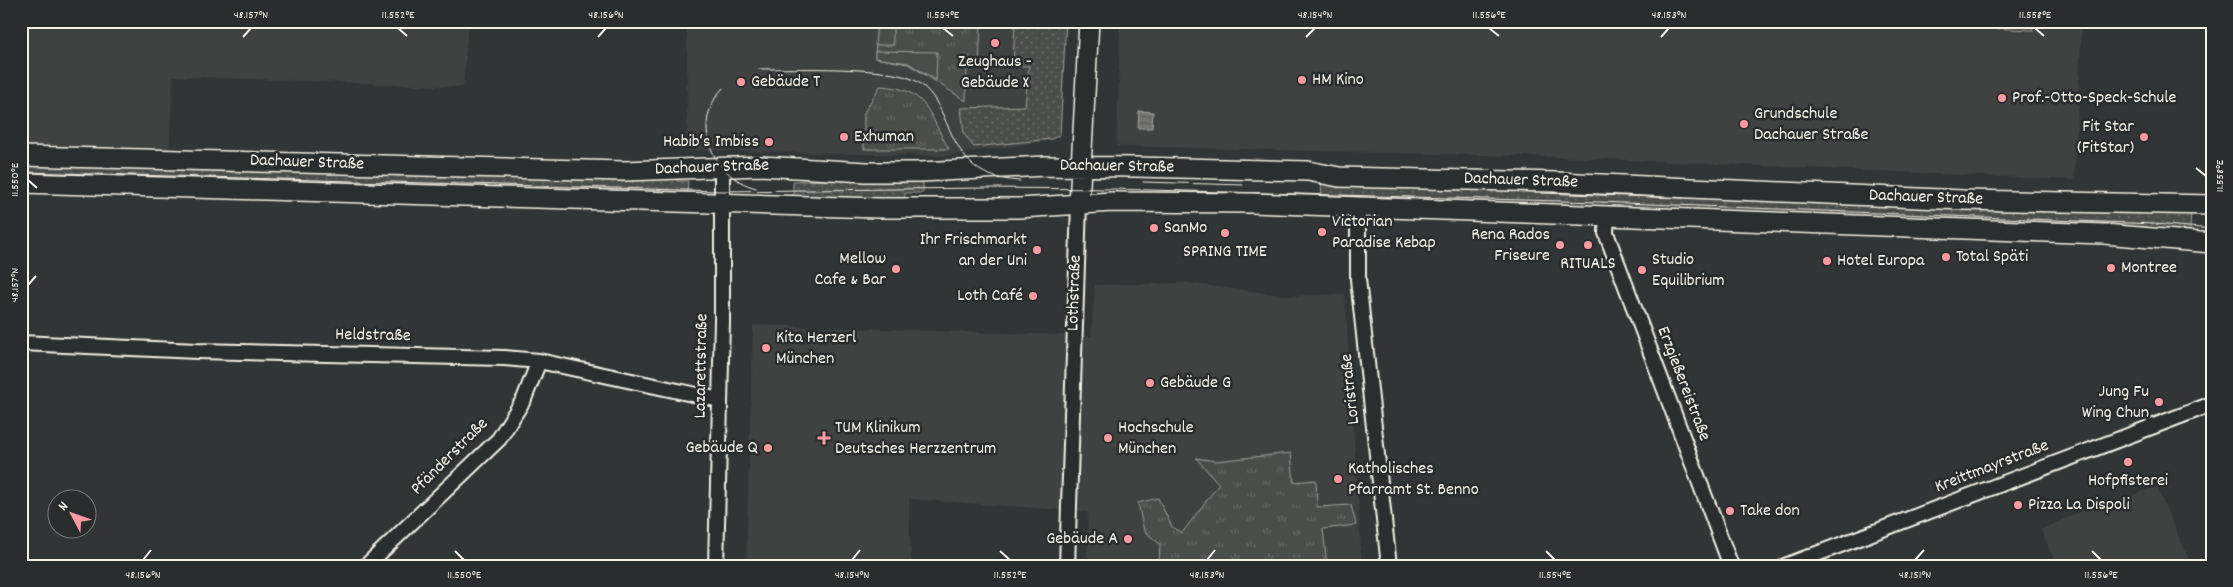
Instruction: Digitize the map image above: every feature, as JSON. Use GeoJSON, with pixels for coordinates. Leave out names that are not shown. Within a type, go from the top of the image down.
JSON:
{"type":"FeatureCollection","features":[{"type":"Feature","properties":{"kind":"main road","name":"Lothstraße"},"geometry":{"type":"LineString","coordinates":[[1079,204],[1089,21]]}},
{"type":"Feature","properties":{"kind":"main road","name":"Dachauer Straße"},"geometry":{"type":"LineString","coordinates":[[21,156],[624,171],[760,166],[866,172],[920,172],[1005,167],[1082,166],[1308,171],[1339,177],[1556,182],[1962,200],[2212,205]]}},
{"type":"Feature","properties":{"kind":"main road","name":"Dachauer Straße"},"geometry":{"type":"LineString","coordinates":[[21,183],[946,209],[1020,208],[1120,202],[1242,203],[1358,208],[1607,214],[2104,234],[2212,243]]}},
{"type":"Feature","properties":{"kind":"street","name":"Lazarettstraße"},"geometry":{"type":"LineString","coordinates":[[716,566],[720,400],[722,166]]}},
{"type":"Feature","properties":{"kind":"street","name":"Lothstraße"},"geometry":{"type":"LineString","coordinates":[[1067,566],[1079,204]]}},
{"type":"Feature","properties":{"kind":"street","name":"Loristraße"},"geometry":{"type":"LineString","coordinates":[[1358,208],[1358,279],[1389,566]]}},
{"type":"Feature","properties":{"kind":"street","name":"Erzgießereistraße"},"geometry":{"type":"LineString","coordinates":[[1607,214],[1606,233],[1731,566]]}},
{"type":"Feature","properties":{"kind":"street","name":"Heldstraße"},"geometry":{"type":"LineString","coordinates":[[21,343],[189,351],[504,358],[539,361],[720,400]]}},
{"type":"Feature","properties":{"kind":"street","name":"Pfänderstraße"},"geometry":{"type":"LineString","coordinates":[[366,566],[499,439],[524,399],[539,361]]}},
{"type":"Feature","properties":{"kind":"street","name":"Kreittmayrstraße"},"geometry":{"type":"LineString","coordinates":[[1784,566],[2212,404]]}},
{"type":"Feature","properties":{"kind":"shaded area"},"geometry":{"type":"Polygon","coordinates":[[[21,21],[443,21],[443,25],[468,26],[463,87],[173,76],[168,176],[21,171],[21,21]]]}},
{"type":"Feature","properties":{"kind":"shaded area"},"geometry":{"type":"Polygon","coordinates":[[[687,21],[1061,21],[1055,140],[944,156],[687,150],[687,21]]]}},
{"type":"Feature","properties":{"kind":"shaded area"},"geometry":{"type":"Polygon","coordinates":[[[1120,21],[2082,21],[2074,180],[1560,157],[1117,146],[1120,21]]]}},
{"type":"Feature","properties":{"kind":"shaded area"},"geometry":{"type":"Polygon","coordinates":[[[1139,111],[1153,112],[1152,128],[1138,128],[1139,111]]]}},
{"type":"Feature","properties":{"kind":"shaded area","name":"Hochschule München"},"geometry":{"type":"Polygon","coordinates":[[[1187,283],[1289,296],[1345,294],[1362,566],[1087,566],[1088,512],[909,499],[911,566],[746,566],[753,325],[1091,336],[1095,285],[1187,283]]]}},
{"type":"Feature","properties":{"kind":"shaded area","name":"Hofpfisterei"},"geometry":{"type":"Polygon","coordinates":[[[2156,486],[2192,566],[2057,566],[2041,530],[2079,512],[2119,501],[2156,486]]]}},
{"type":"Feature","properties":{"kind":"green space"},"geometry":{"type":"Polygon","coordinates":[[[877,21],[981,21],[979,67],[967,67],[966,101],[908,64],[875,58],[877,21]]]}},
{"type":"Feature","properties":{"kind":"green space"},"geometry":{"type":"Polygon","coordinates":[[[877,21],[893,21],[893,45],[875,45],[877,21]]]}},
{"type":"Feature","properties":{"kind":"green space"},"geometry":{"type":"Polygon","coordinates":[[[893,21],[939,21],[939,25],[893,21]]]}},
{"type":"Feature","properties":{"kind":"green space"},"geometry":{"type":"Polygon","coordinates":[[[1015,21],[1066,21],[1060,135],[1051,139],[974,147],[964,134],[961,108],[1025,106],[1029,66],[1013,66],[1015,21]]]}},
{"type":"Feature","properties":{"kind":"green space"},"geometry":{"type":"Polygon","coordinates":[[[1992,21],[2033,21],[2033,30],[1991,28],[1992,21]]]}},
{"type":"Feature","properties":{"kind":"green space"},"geometry":{"type":"Polygon","coordinates":[[[875,51],[937,52],[936,80],[908,63],[875,58],[875,51]]]}},
{"type":"Feature","properties":{"kind":"green space"},"geometry":{"type":"Polygon","coordinates":[[[880,86],[908,92],[925,105],[949,149],[864,149],[864,113],[880,86]]]}},
{"type":"Feature","properties":{"kind":"green space"},"geometry":{"type":"Polygon","coordinates":[[[21,163],[621,179],[677,178],[677,181],[688,181],[687,195],[21,176],[21,163]]]}},
{"type":"Feature","properties":{"kind":"green space"},"geometry":{"type":"Polygon","coordinates":[[[923,179],[923,193],[905,193],[904,201],[793,197],[793,181],[923,179]]]}},
{"type":"Feature","properties":{"kind":"green space"},"geometry":{"type":"Polygon","coordinates":[[[1321,181],[2191,211],[2190,233],[1322,199],[1321,181]]]}},
{"type":"Feature","properties":{"kind":"green space"},"geometry":{"type":"Polygon","coordinates":[[[1291,453],[1294,482],[1316,480],[1317,507],[1351,505],[1356,525],[1323,529],[1327,566],[1159,566],[1160,544],[1144,531],[1138,503],[1158,498],[1172,527],[1182,533],[1219,484],[1196,458],[1216,461],[1291,453]]]}},
{"type":"Feature","properties":{"kind":"tram line"},"geometry":{"type":"LineString","coordinates":[[759,69],[865,70],[905,77],[918,82],[936,101],[962,153],[970,162],[979,170],[990,175],[1020,181]]}},
{"type":"Feature","properties":{"kind":"tram line"},"geometry":{"type":"LineString","coordinates":[[723,88],[713,102],[708,117],[707,132],[710,147],[717,160],[727,172],[740,182],[756,188]]}},
{"type":"Feature","properties":{"kind":"tram line"},"geometry":{"type":"LineString","coordinates":[[21,172],[722,191],[986,188],[1112,189],[1598,202],[2154,224],[2212,229]]}},
{"type":"Feature","properties":{"kind":"tram line"},"geometry":{"type":"LineString","coordinates":[[1143,182],[1243,185]]}},
{"type":"Feature","properties":{"kind":"tram line"},"geometry":{"type":"LineString","coordinates":[[1541,193],[1683,198]]}},
{"type":"Feature","properties":{"kind":"place","name":"Zeughaus - Gebäude X"},"geometry":{"type":"Point","coordinates":[995,43]}},
{"type":"Feature","properties":{"kind":"place","name":"HM Kino"},"geometry":{"type":"Point","coordinates":[1302,80]}},
{"type":"Feature","properties":{"kind":"place","name":"Gebäude T"},"geometry":{"type":"Point","coordinates":[741,82]}},
{"type":"Feature","properties":{"kind":"place","name":"Prof.-Otto-Speck-Schule"},"geometry":{"type":"Point","coordinates":[2002,98]}},
{"type":"Feature","properties":{"kind":"place","name":"Grundschule Dachauer Straße"},"geometry":{"type":"Point","coordinates":[1744,124]}},
{"type":"Feature","properties":{"kind":"place","name":"Exhuman"},"geometry":{"type":"Point","coordinates":[844,137]}},
{"type":"Feature","properties":{"kind":"place","name":"Fit Star (FitStar)"},"geometry":{"type":"Point","coordinates":[2144,137]}},
{"type":"Feature","properties":{"kind":"place","name":"Habib‘s Imbiss"},"geometry":{"type":"Point","coordinates":[769,142]}},
{"type":"Feature","properties":{"kind":"place","name":"SanMo"},"geometry":{"type":"Point","coordinates":[1154,228]}},
{"type":"Feature","properties":{"kind":"place","name":"Victorian Paradise Kebap"},"geometry":{"type":"Point","coordinates":[1322,232]}},
{"type":"Feature","properties":{"kind":"place","name":"SPRING TIME"},"geometry":{"type":"Point","coordinates":[1225,233]}},
{"type":"Feature","properties":{"kind":"place","name":"Rena Rados Friseure"},"geometry":{"type":"Point","coordinates":[1560,245]}},
{"type":"Feature","properties":{"kind":"place","name":"RITUALS"},"geometry":{"type":"Point","coordinates":[1588,245]}},
{"type":"Feature","properties":{"kind":"place","name":"Ihr Frischmarkt an der Uni"},"geometry":{"type":"Point","coordinates":[1037,250]}},
{"type":"Feature","properties":{"kind":"place","name":"Total Späti"},"geometry":{"type":"Point","coordinates":[1946,257]}},
{"type":"Feature","properties":{"kind":"place","name":"Hotel Europa"},"geometry":{"type":"Point","coordinates":[1827,261]}},
{"type":"Feature","properties":{"kind":"place","name":"Montree"},"geometry":{"type":"Point","coordinates":[2111,268]}},
{"type":"Feature","properties":{"kind":"place","name":"Mellow Cafe & Bar"},"geometry":{"type":"Point","coordinates":[896,269]}},
{"type":"Feature","properties":{"kind":"place","name":"Studio Equilibrium"},"geometry":{"type":"Point","coordinates":[1642,270]}},
{"type":"Feature","properties":{"kind":"place","name":"Loth Café"},"geometry":{"type":"Point","coordinates":[1033,296]}},
{"type":"Feature","properties":{"kind":"place","name":"Kita Herzerl München"},"geometry":{"type":"Point","coordinates":[766,348]}},
{"type":"Feature","properties":{"kind":"place","name":"Gebäude G"},"geometry":{"type":"Point","coordinates":[1150,383]}},
{"type":"Feature","properties":{"kind":"place","name":"Jung Fu Wing Chun"},"geometry":{"type":"Point","coordinates":[2159,402]}},
{"type":"Feature","properties":{"kind":"place","name":"TUM Klinikum Deutsches Herzzentrum"},"geometry":{"type":"Point","coordinates":[824,438]}},
{"type":"Feature","properties":{"kind":"place","name":"Hochschule München"},"geometry":{"type":"Point","coordinates":[1108,438]}},
{"type":"Feature","properties":{"kind":"place","name":"Gebäude Q"},"geometry":{"type":"Point","coordinates":[768,448]}},
{"type":"Feature","properties":{"kind":"place","name":"Hofpfisterei"},"geometry":{"type":"Point","coordinates":[2128,462]}},
{"type":"Feature","properties":{"kind":"place","name":"Katholisches Pfarramt St. Benno"},"geometry":{"type":"Point","coordinates":[1338,479]}},
{"type":"Feature","properties":{"kind":"place","name":"Pizza La Dispoli"},"geometry":{"type":"Point","coordinates":[2018,505]}},
{"type":"Feature","properties":{"kind":"place","name":"Take don"},"geometry":{"type":"Point","coordinates":[1730,511]}},
{"type":"Feature","properties":{"kind":"place","name":"Gebäude A"},"geometry":{"type":"Point","coordinates":[1128,539]}}]}
